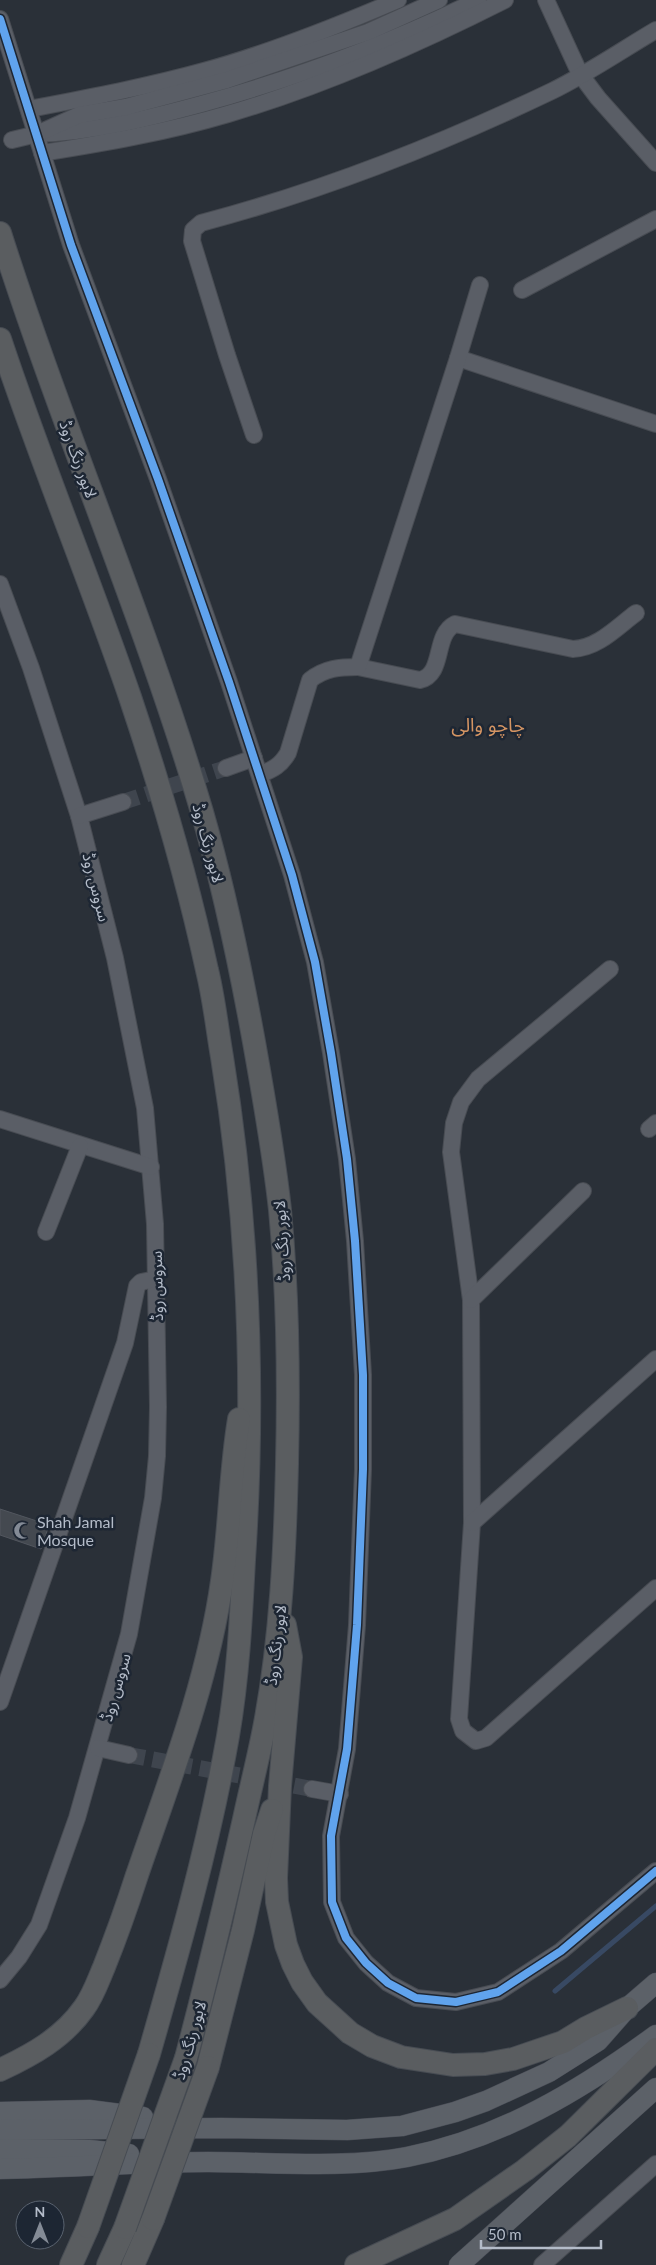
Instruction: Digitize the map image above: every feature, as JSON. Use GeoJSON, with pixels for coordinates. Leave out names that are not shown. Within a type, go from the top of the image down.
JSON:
{"type":"FeatureCollection","features":[{"type":"Feature","properties":{"kind":"highway","name":"لاہور رنگ روڈ"},"geometry":{"type":"LineString","coordinates":[[0,234],[29,324],[161,683],[202,814],[227,907],[248,1006],[265,1105],[280,1210],[285,1297],[288,1410],[286,1525],[281,1602],[266,1718],[217,1940],[186,2058],[125,2228],[108,2265]]}},
{"type":"Feature","properties":{"kind":"highway","name":"لاہور رنگ روڈ"},"geometry":{"type":"LineString","coordinates":[[0,339],[21,403],[130,696],[168,819],[208,972],[233,1125],[243,1226],[249,1358],[251,1426],[248,1508],[240,1638],[228,1735],[204,1850],[179,1949],[149,2054],[88,2227],[71,2265]]}},
{"type":"Feature","properties":{"kind":"highway"},"geometry":{"type":"LineString","coordinates":[[0,2070],[28,2057],[50,2043],[68,2028],[84,2008],[96,1987],[115,1940],[164,1798],[203,1673],[222,1581],[233,1453],[249,1358]]}},
{"type":"Feature","properties":{"kind":"highway"},"geometry":{"type":"LineString","coordinates":[[281,1602],[291,1657],[280,1786],[276,1878],[280,1921],[286,1944],[302,1982],[317,2003],[350,2033],[372,2046],[401,2057],[453,2065],[485,2064],[513,2059],[563,2042],[586,2028],[627,2008]]}},
{"type":"Feature","properties":{"kind":"highway"},"geometry":{"type":"LineString","coordinates":[[133,2265],[153,2220],[208,2067],[264,1834],[280,1786]]}},
{"type":"Feature","properties":{"kind":"highway"},"geometry":{"type":"LineString","coordinates":[[356,2265],[455,2219],[525,2170],[568,2136],[656,2048]]}},
{"type":"Feature","properties":{"kind":"highway"},"geometry":{"type":"LineString","coordinates":[[0,2055],[8,2052],[28,2057]]}},
{"type":"Feature","properties":{"kind":"highway"},"geometry":{"type":"LineString","coordinates":[[408,2240],[476,2193],[576,2112],[599,2090],[629,2054]]}},
{"type":"Feature","properties":{"kind":"highway"},"geometry":{"type":"LineString","coordinates":[[0,2083],[24,2070],[28,2057]]}},
{"type":"Feature","properties":{"kind":"main road"},"geometry":{"type":"LineString","coordinates":[[0,2130],[221,2128],[347,2130],[402,2126],[455,2112],[514,2090],[549,2072],[598,2041],[627,2008],[656,1983]]}},
{"type":"Feature","properties":{"kind":"main road"},"geometry":{"type":"LineString","coordinates":[[0,2169],[206,2162],[346,2162],[407,2157],[452,2145],[541,2110],[656,2035]]}},
{"type":"Feature","properties":{"kind":"main road"},"geometry":{"type":"LineString","coordinates":[[459,2265],[656,2088]]}},
{"type":"Feature","properties":{"kind":"main road"},"geometry":{"type":"LineString","coordinates":[[0,2112],[89,2110],[221,2128]]}},
{"type":"Feature","properties":{"kind":"main road"},"geometry":{"type":"LineString","coordinates":[[0,2149],[89,2150],[206,2162]]}},
{"type":"Feature","properties":{"kind":"street"},"geometry":{"type":"LineString","coordinates":[[28,109],[134,88],[204,71],[266,52],[349,21],[398,0]]}},
{"type":"Feature","properties":{"kind":"street"},"geometry":{"type":"LineString","coordinates":[[37,134],[79,115],[168,96],[284,62],[368,32],[439,0]]}},
{"type":"Feature","properties":{"kind":"street"},"geometry":{"type":"LineString","coordinates":[[12,140],[37,134],[77,132],[133,122],[241,93],[348,57],[419,28],[478,0]]}},
{"type":"Feature","properties":{"kind":"street"},"geometry":{"type":"LineString","coordinates":[[42,153],[179,127],[273,99],[363,66],[442,32],[505,0]]}},
{"type":"Feature","properties":{"kind":"street"},"geometry":{"type":"LineString","coordinates":[[546,0],[580,74],[656,163]]}},
{"type":"Feature","properties":{"kind":"street"},"geometry":{"type":"LineString","coordinates":[[0,19],[71,245],[158,479],[260,774],[292,875],[315,962],[332,1053],[355,1241],[364,1375],[364,1469],[357,1625],[347,1749],[331,1836],[332,1902],[346,1938],[366,1964],[388,1983],[416,1998],[456,2002],[498,1992],[561,1951],[656,1871]]}},
{"type":"Feature","properties":{"kind":"street"},"geometry":{"type":"LineString","coordinates":[[254,436],[192,241],[192,230],[202,223],[294,195],[432,146],[553,90],[656,30]]}},
{"type":"Feature","properties":{"kind":"street"},"geometry":{"type":"LineString","coordinates":[[522,290],[656,220]]}},
{"type":"Feature","properties":{"kind":"street"},"geometry":{"type":"LineString","coordinates":[[358,667],[480,285]]}},
{"type":"Feature","properties":{"kind":"street"},"geometry":{"type":"LineString","coordinates":[[458,358],[656,424]]}},
{"type":"Feature","properties":{"kind":"street","name":"سروس روڈ"},"geometry":{"type":"LineString","coordinates":[[0,584],[31,668],[79,816],[114,958],[144,1108],[151,1167],[156,1279],[157,1456],[153,1498],[129,1634],[98,1748],[77,1818],[39,1925],[19,1957],[0,1980]]}},
{"type":"Feature","properties":{"kind":"street"},"geometry":{"type":"LineString","coordinates":[[260,774],[272,770],[282,763],[288,753],[310,680],[319,672],[358,667],[420,680],[428,678],[433,672],[445,634],[449,627],[455,624],[573,649],[585,648],[594,644],[636,613]]}},
{"type":"Feature","properties":{"kind":"street"},"geometry":{"type":"LineString","coordinates":[[226,768],[254,758]]}},
{"type":"Feature","properties":{"kind":"street"},"geometry":{"type":"LineString","coordinates":[[79,816],[123,802]]}},
{"type":"Feature","properties":{"kind":"street"},"geometry":{"type":"LineString","coordinates":[[610,968],[478,1079],[461,1102],[454,1123],[451,1152],[471,1300],[472,1523],[459,1719],[463,1731],[476,1741],[486,1738],[656,1588]]}},
{"type":"Feature","properties":{"kind":"street"},"geometry":{"type":"LineString","coordinates":[[2,1126],[151,1167]]}},
{"type":"Feature","properties":{"kind":"street"},"geometry":{"type":"LineString","coordinates":[[46,1232],[80,1146]]}},
{"type":"Feature","properties":{"kind":"street"},"geometry":{"type":"LineString","coordinates":[[471,1300],[583,1191]]}},
{"type":"Feature","properties":{"kind":"street"},"geometry":{"type":"LineString","coordinates":[[0,1702],[125,1343],[136,1286],[141,1282],[156,1279]]}},
{"type":"Feature","properties":{"kind":"street"},"geometry":{"type":"LineString","coordinates":[[472,1523],[656,1359]]}},
{"type":"Feature","properties":{"kind":"street"},"geometry":{"type":"LineString","coordinates":[[98,1748],[129,1755]]}},
{"type":"Feature","properties":{"kind":"street"},"geometry":{"type":"LineString","coordinates":[[312,1789],[340,1794]]}},
{"type":"Feature","properties":{"kind":"street"},"geometry":{"type":"LineString","coordinates":[[542,2265],[656,2164]]}},
{"type":"Feature","properties":{"kind":"building","name":"Shah Jamal Mosque"},"geometry":{"type":"Polygon","coordinates":[[[0,1509],[49,1525],[41,1549],[0,1535],[0,1509]]]}},
{"type":"Feature","properties":{"kind":"waterway"},"geometry":{"type":"LineString","coordinates":[[555,1991],[656,1906]]}},
{"type":"Feature","properties":{"kind":"tunnel"},"geometry":{"type":"LineString","coordinates":[[123,802],[226,768]]}},
{"type":"Feature","properties":{"kind":"tunnel"},"geometry":{"type":"LineString","coordinates":[[129,1755],[312,1789]]}},
{"type":"Feature","properties":{"kind":"cycle path"},"geometry":{"type":"LineString","coordinates":[[0,19],[71,245],[158,479],[229,682],[292,875],[315,962],[347,1159],[355,1241],[363,1375],[363,1469],[357,1625],[347,1749],[331,1836],[332,1902],[346,1938],[366,1963],[388,1983],[416,1998],[456,2002],[498,1992],[561,1951],[656,1871]]}},
{"type":"Feature","properties":{"kind":"place","name":"Shah Jamal Mosque"},"geometry":{"type":"Point","coordinates":[23,1530]}},
{"type":"Feature","properties":{"kind":"district","name":"چاچو والی"},"geometry":{"type":"Point","coordinates":[488,724]}}]}
